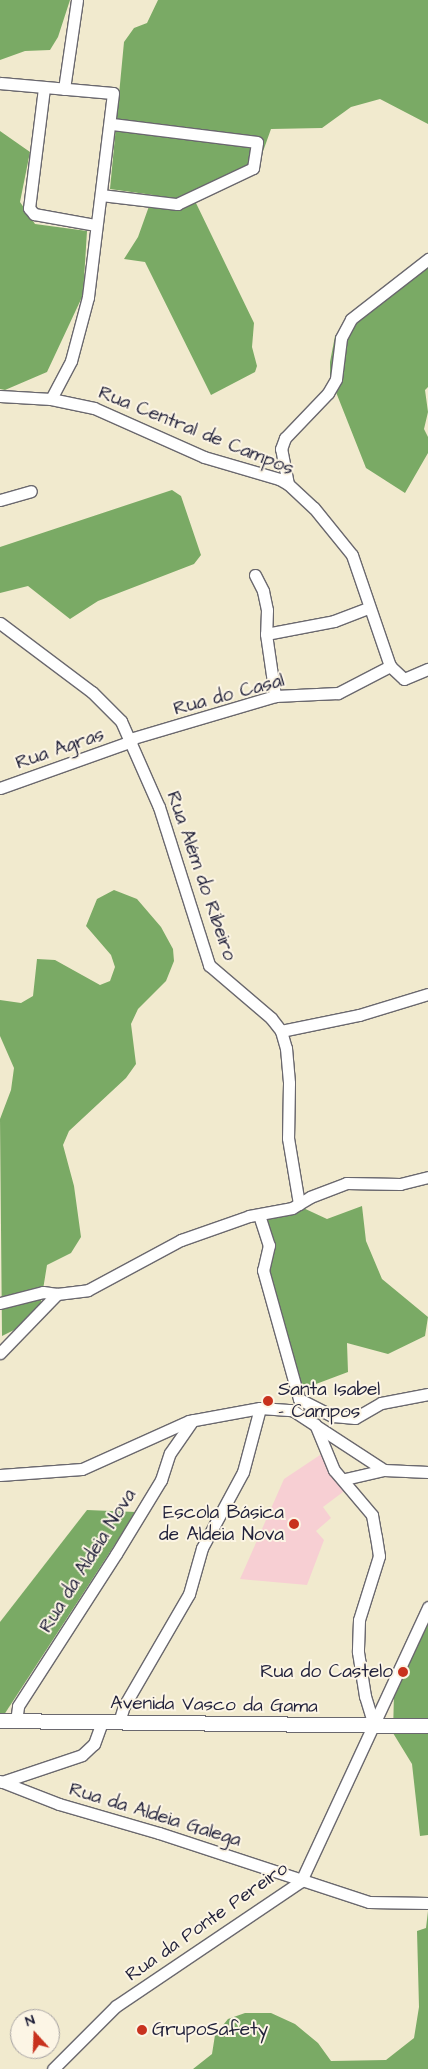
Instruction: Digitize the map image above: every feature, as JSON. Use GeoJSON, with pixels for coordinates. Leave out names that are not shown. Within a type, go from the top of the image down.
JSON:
{"type":"FeatureCollection","features":[{"type":"Feature","properties":{"kind":"main road","name":"Avenida Vasco da Gama"},"geometry":{"type":"LineString","coordinates":[[0,1721],[428,1726]]}},
{"type":"Feature","properties":{"kind":"street"},"geometry":{"type":"LineString","coordinates":[[64,89],[77,0]]}},
{"type":"Feature","properties":{"kind":"street"},"geometry":{"type":"LineString","coordinates":[[0,84],[114,93],[112,124],[85,306],[71,361],[51,399]]}},
{"type":"Feature","properties":{"kind":"street"},"geometry":{"type":"LineString","coordinates":[[44,88],[29,208],[34,214],[96,225]]}},
{"type":"Feature","properties":{"kind":"street"},"geometry":{"type":"LineString","coordinates":[[101,195],[177,204],[253,168],[257,142],[112,124]]}},
{"type":"Feature","properties":{"kind":"street"},"geometry":{"type":"LineString","coordinates":[[288,484],[281,449],[285,438],[328,393],[336,379],[341,338],[351,319],[428,259]]}},
{"type":"Feature","properties":{"kind":"street","name":"Rua Central de Campos"},"geometry":{"type":"LineString","coordinates":[[0,396],[51,399],[94,408],[204,457],[279,479],[288,484],[314,508],[352,555],[368,608],[390,666]]}},
{"type":"Feature","properties":{"kind":"street"},"geometry":{"type":"LineString","coordinates":[[0,500],[31,491]]}},
{"type":"Feature","properties":{"kind":"street"},"geometry":{"type":"LineString","coordinates":[[254,575],[263,591],[267,610],[266,634],[274,696]]}},
{"type":"Feature","properties":{"kind":"street"},"geometry":{"type":"LineString","coordinates":[[266,634],[334,621],[368,608]]}},
{"type":"Feature","properties":{"kind":"street","name":"Rua Além do Ribeiro"},"geometry":{"type":"LineString","coordinates":[[0,623],[92,692],[120,721],[131,740],[159,807],[209,966],[271,1018],[281,1031]]}},
{"type":"Feature","properties":{"kind":"street"},"geometry":{"type":"LineString","coordinates":[[390,666],[404,679],[428,669]]}},
{"type":"Feature","properties":{"kind":"street","name":"Rua do Casal"},"geometry":{"type":"LineString","coordinates":[[131,740],[274,696],[338,693],[390,666]]}},
{"type":"Feature","properties":{"kind":"street","name":"Rua Agras"},"geometry":{"type":"LineString","coordinates":[[0,788],[131,740]]}},
{"type":"Feature","properties":{"kind":"street"},"geometry":{"type":"LineString","coordinates":[[299,1204],[288,1138],[287,1066],[281,1031],[359,1015],[428,994]]}},
{"type":"Feature","properties":{"kind":"street"},"geometry":{"type":"LineString","coordinates":[[0,1303],[43,1292],[57,1294],[88,1290],[181,1240],[259,1215],[282,1211],[346,1183],[400,1184],[428,1177]]}},
{"type":"Feature","properties":{"kind":"street"},"geometry":{"type":"LineString","coordinates":[[259,1215],[268,1245],[263,1270],[280,1338],[299,1398],[333,1416],[355,1418],[381,1403],[428,1394]]}},
{"type":"Feature","properties":{"kind":"street"},"geometry":{"type":"LineString","coordinates":[[0,1353],[57,1294]]}},
{"type":"Feature","properties":{"kind":"street"},"geometry":{"type":"LineString","coordinates":[[292,1410],[299,1398]]}},
{"type":"Feature","properties":{"kind":"street"},"geometry":{"type":"LineString","coordinates":[[120,1722],[124,1706],[189,1594],[202,1548],[243,1472],[260,1408]]}},
{"type":"Feature","properties":{"kind":"street"},"geometry":{"type":"LineString","coordinates":[[0,1475],[82,1469],[193,1420],[260,1408],[292,1410],[384,1470]]}},
{"type":"Feature","properties":{"kind":"street","name":"Rua da Aldeia Nova"},"geometry":{"type":"LineString","coordinates":[[16,1721],[18,1706],[116,1554],[160,1480],[170,1452],[193,1420]]}},
{"type":"Feature","properties":{"kind":"street"},"geometry":{"type":"LineString","coordinates":[[315,1424],[334,1470],[344,1479],[372,1515],[379,1556],[359,1620],[358,1652],[365,1696],[374,1725]]}},
{"type":"Feature","properties":{"kind":"street"},"geometry":{"type":"LineString","coordinates":[[344,1479],[384,1470],[428,1472]]}},
{"type":"Feature","properties":{"kind":"street"},"geometry":{"type":"LineString","coordinates":[[374,1725],[428,1607]]}},
{"type":"Feature","properties":{"kind":"street"},"geometry":{"type":"LineString","coordinates":[[1,1782],[82,1755],[94,1744],[102,1722]]}},
{"type":"Feature","properties":{"kind":"street","name":"Rua da Ponte Pereiro"},"geometry":{"type":"LineString","coordinates":[[53,2069],[116,2006],[301,1880],[374,1725]]}},
{"type":"Feature","properties":{"kind":"street","name":"Rua da Aldeia Galega"},"geometry":{"type":"LineString","coordinates":[[1,1782],[59,1804],[159,1833],[369,1902],[428,1903]]}},
{"type":"Feature","properties":{"kind":"shaded area","name":"Escola Básica de Aldeia Nova"},"geometry":{"type":"Polygon","coordinates":[[[323,1453],[347,1489],[323,1507],[331,1518],[316,1531],[324,1540],[307,1585],[240,1579],[284,1479],[323,1453]]]}},
{"type":"Feature","properties":{"kind":"green space"},"geometry":{"type":"Polygon","coordinates":[[[0,0],[70,0],[58,37],[50,50],[25,51],[0,60],[0,0]]]}},
{"type":"Feature","properties":{"kind":"green space"},"geometry":{"type":"Polygon","coordinates":[[[158,0],[428,0],[428,124],[380,99],[351,107],[322,128],[271,129],[256,171],[195,201],[254,323],[252,347],[257,366],[255,372],[211,395],[145,262],[124,259],[138,237],[153,195],[110,189],[124,42],[134,28],[147,23],[158,0]]]}},
{"type":"Feature","properties":{"kind":"green space"},"geometry":{"type":"Polygon","coordinates":[[[0,131],[30,152],[20,202],[35,224],[87,231],[83,295],[47,372],[5,390],[0,389],[0,131]]]}},
{"type":"Feature","properties":{"kind":"green space"},"geometry":{"type":"Polygon","coordinates":[[[428,257],[428,387],[425,390],[428,412],[424,429],[428,437],[428,453],[405,493],[366,468],[330,377],[330,362],[335,336],[343,326],[428,257]]]}},
{"type":"Feature","properties":{"kind":"green space"},"geometry":{"type":"Polygon","coordinates":[[[172,490],[181,496],[201,555],[194,564],[98,601],[70,619],[28,586],[0,593],[0,547],[172,490]]]}},
{"type":"Feature","properties":{"kind":"green space"},"geometry":{"type":"Polygon","coordinates":[[[114,890],[137,899],[161,927],[173,949],[174,961],[166,981],[138,1009],[131,1024],[136,1064],[126,1078],[69,1131],[63,1145],[74,1186],[81,1237],[71,1253],[47,1265],[40,1308],[20,1327],[2,1336],[0,1119],[11,1090],[14,1068],[0,1036],[0,1000],[21,1003],[33,996],[37,959],[55,960],[100,985],[110,981],[115,967],[111,955],[86,926],[97,899],[114,890]]]}},
{"type":"Feature","properties":{"kind":"green space"},"geometry":{"type":"Polygon","coordinates":[[[299,1206],[327,1219],[362,1206],[366,1241],[382,1279],[428,1317],[425,1336],[388,1354],[347,1343],[348,1372],[300,1390],[274,1298],[259,1218],[299,1206]]]}},
{"type":"Feature","properties":{"kind":"green space"},"geometry":{"type":"Polygon","coordinates":[[[87,1510],[136,1512],[0,1721],[0,1622],[87,1510]]]}},
{"type":"Feature","properties":{"kind":"green space"},"geometry":{"type":"Polygon","coordinates":[[[428,1618],[428,1835],[420,1836],[412,1764],[393,1733],[394,1693],[428,1618]]]}},
{"type":"Feature","properties":{"kind":"green space"},"geometry":{"type":"Polygon","coordinates":[[[428,1911],[428,2069],[193,2069],[212,2054],[215,2035],[228,2019],[245,2013],[271,2013],[295,2024],[318,2043],[331,2061],[386,2060],[414,2038],[419,2007],[417,1931],[426,1928],[428,1911]]]}},
{"type":"Feature","properties":{"kind":"place","name":"Santa Isabel - Campos"},"geometry":{"type":"Point","coordinates":[268,1401]}},
{"type":"Feature","properties":{"kind":"place","name":"Escola Básica de Aldeia Nova"},"geometry":{"type":"Point","coordinates":[294,1524]}},
{"type":"Feature","properties":{"kind":"place","name":"Rua do Castelo"},"geometry":{"type":"Point","coordinates":[403,1672]}},
{"type":"Feature","properties":{"kind":"place","name":"GrupoSafety"},"geometry":{"type":"Point","coordinates":[142,2030]}}]}
